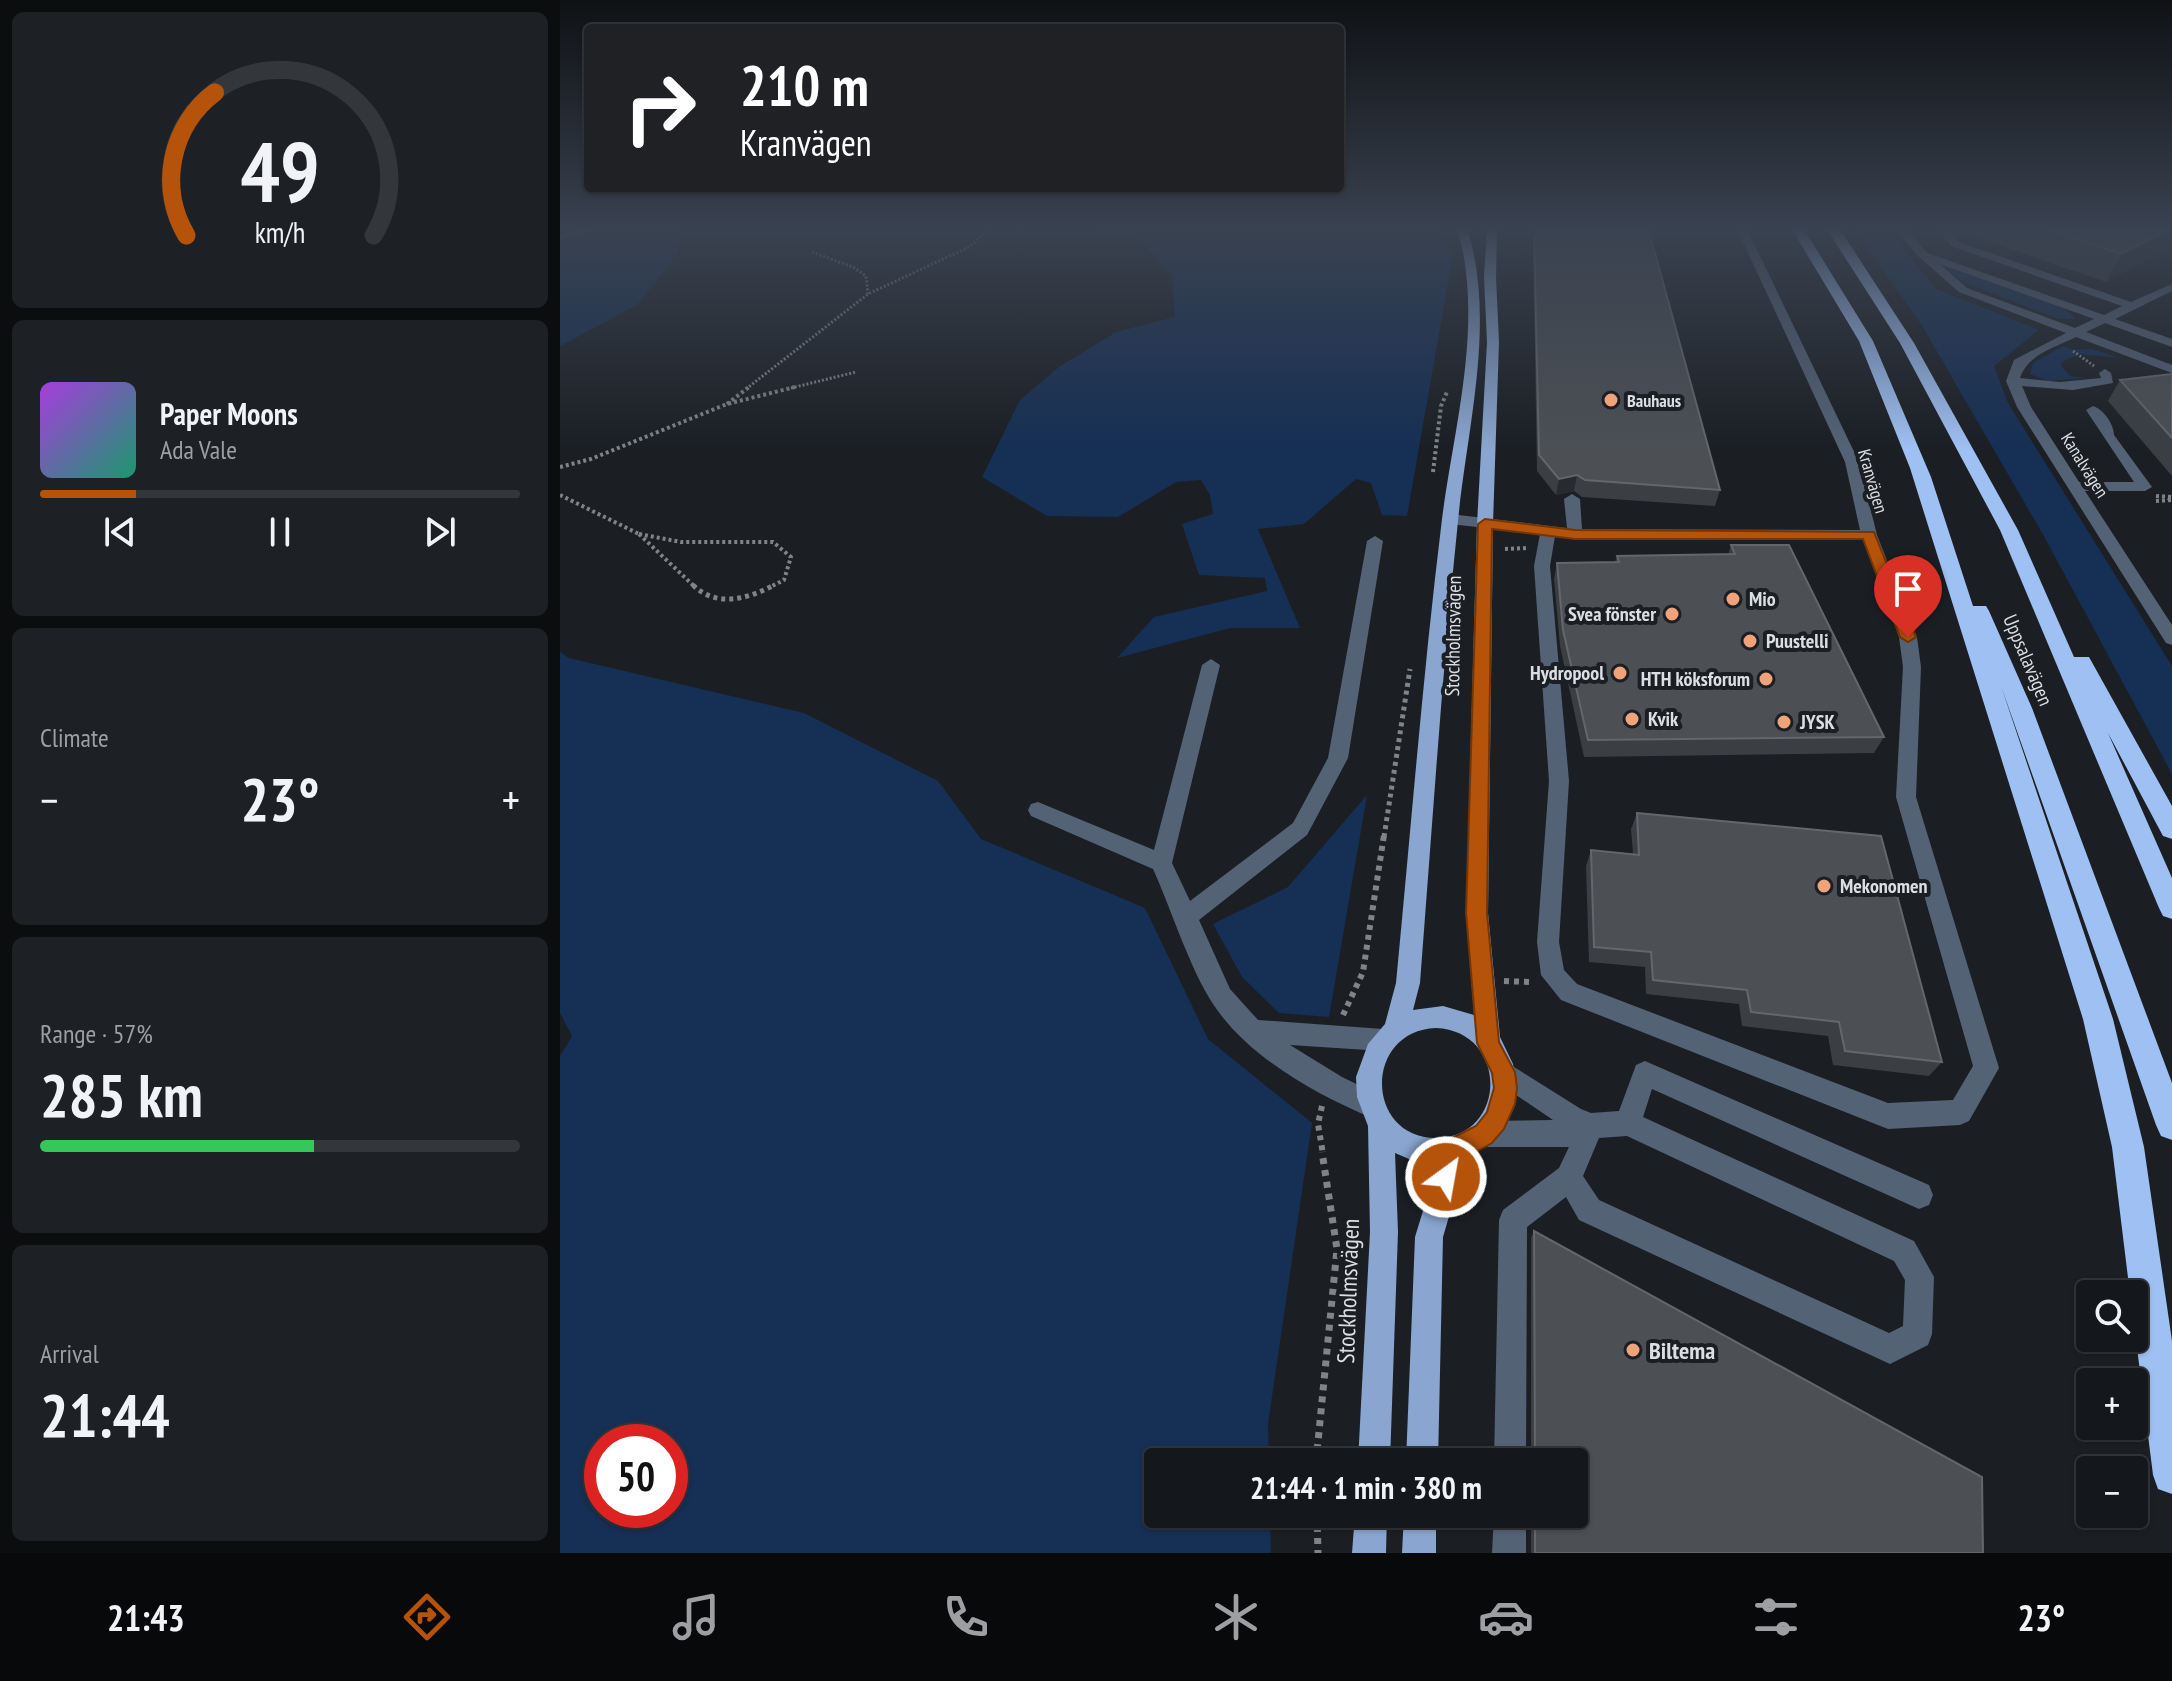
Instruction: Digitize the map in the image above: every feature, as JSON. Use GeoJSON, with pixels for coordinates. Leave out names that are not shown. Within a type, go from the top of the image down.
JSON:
{"type":"FeatureCollection","features":[{"type":"Feature","properties":{"kind":"highway","name":"Uppsalavägen"},"geometry":{"type":"LineString","coordinates":[[1843,303],[1866,341],[2021,708],[2172,1125]]}},
{"type":"Feature","properties":{"kind":"highway","name":"Uppsalavägen"},"geometry":{"type":"LineString","coordinates":[[1881,303],[1907,343],[2009,530],[2172,908]]}},
{"type":"Feature","properties":{"kind":"highway"},"geometry":{"type":"LineString","coordinates":[[1917,464],[2098,1019],[2128,1147],[2172,1475]]}},
{"type":"Feature","properties":{"kind":"highway"},"geometry":{"type":"LineString","coordinates":[[2009,530],[2172,829]]}},
{"type":"Feature","properties":{"kind":"main road","name":"Stockholmsvägen"},"geometry":{"type":"LineString","coordinates":[[1375,1448],[1384,1232],[1376,1113],[1367,1088],[1368,1070],[1390,1034],[1408,983],[1473,303]]}},
{"type":"Feature","properties":{"kind":"main road","name":"Stockholmsvägen"},"geometry":{"type":"LineString","coordinates":[[1491,303],[1493,342],[1485,524],[1477,913],[1488,1043],[1503,1072]]}},
{"type":"Feature","properties":{"kind":"main road"},"geometry":{"type":"LineString","coordinates":[[1390,1034],[1429,1018],[1446,1019],[1476,1032],[1488,1043]]}},
{"type":"Feature","properties":{"kind":"main road"},"geometry":{"type":"LineString","coordinates":[[1376,1113],[1394,1135],[1411,1145],[1430,1150],[1455,1150],[1484,1134],[1496,1120],[1503,1104],[1503,1072]]}},
{"type":"Feature","properties":{"kind":"main road"},"geometry":{"type":"LineString","coordinates":[[1422,1448],[1429,1237],[1455,1150]]}},
{"type":"Feature","properties":{"kind":"main road"},"geometry":{"type":"LineString","coordinates":[[1369,1553],[1370,1528]]}},
{"type":"Feature","properties":{"kind":"main road"},"geometry":{"type":"LineString","coordinates":[[1419,1553],[1420,1528]]}},
{"type":"Feature","properties":{"kind":"street","name":"Kranvägen"},"geometry":{"type":"LineString","coordinates":[[1450,519],[1575,534],[1869,535],[1852,462],[1777,303]]}},
{"type":"Feature","properties":{"kind":"street"},"geometry":{"type":"LineString","coordinates":[[1993,303],[2073,340],[2172,369]]}},
{"type":"Feature","properties":{"kind":"street"},"geometry":{"type":"LineString","coordinates":[[2063,303],[2172,343]]}},
{"type":"Feature","properties":{"kind":"street"},"geometry":{"type":"LineString","coordinates":[[2125,303],[2132,306]]}},
{"type":"Feature","properties":{"kind":"street"},"geometry":{"type":"LineString","coordinates":[[2105,373],[2108,380],[2079,384],[2013,381],[2019,363],[2073,340],[2104,318],[2137,303]]}},
{"type":"Feature","properties":{"kind":"street","name":"Kanalvägen"},"geometry":{"type":"LineString","coordinates":[[2013,381],[2024,407],[2172,639]]}},
{"type":"Feature","properties":{"kind":"street"},"geometry":{"type":"LineString","coordinates":[[2075,486],[2145,487],[2093,410]]}},
{"type":"Feature","properties":{"kind":"street"},"geometry":{"type":"LineString","coordinates":[[1572,499],[1575,534]]}},
{"type":"Feature","properties":{"kind":"street"},"geometry":{"type":"LineString","coordinates":[[1548,531],[1542,566],[1559,781],[1548,942],[1553,975],[1569,992],[1888,1116],[1960,1112],[1986,1068],[1906,797],[1912,667],[1908,637],[1869,535]]}},
{"type":"Feature","properties":{"kind":"street"},"geometry":{"type":"LineString","coordinates":[[1186,917],[1300,829],[1338,758],[1375,541]]}},
{"type":"Feature","properties":{"kind":"street"},"geometry":{"type":"LineString","coordinates":[[1211,665],[1161,863],[1222,996],[1252,1031],[1376,1113]]}},
{"type":"Feature","properties":{"kind":"street"},"geometry":{"type":"LineString","coordinates":[[1038,810],[1161,863]]}},
{"type":"Feature","properties":{"kind":"street"},"geometry":{"type":"LineString","coordinates":[[1252,1031],[1333,1036],[1390,1034]]}},
{"type":"Feature","properties":{"kind":"street"},"geometry":{"type":"LineString","coordinates":[[1503,1072],[1588,1132]]}},
{"type":"Feature","properties":{"kind":"street"},"geometry":{"type":"LineString","coordinates":[[1628,1123],[1645,1073],[1919,1195]]}},
{"type":"Feature","properties":{"kind":"street"},"geometry":{"type":"LineString","coordinates":[[1484,1134],[1588,1132],[1628,1123],[1904,1251],[1920,1277],[1917,1334],[1890,1349],[1589,1210],[1569,1178]]}},
{"type":"Feature","properties":{"kind":"street"},"geometry":{"type":"LineString","coordinates":[[1510,1448],[1513,1220],[1569,1178],[1588,1132]]}},
{"type":"Feature","properties":{"kind":"street"},"geometry":{"type":"LineString","coordinates":[[1509,1553],[1510,1528]]}},
{"type":"Feature","properties":{"kind":"path"},"geometry":{"type":"LineString","coordinates":[[727,404],[856,303]]}},
{"type":"Feature","properties":{"kind":"path"},"geometry":{"type":"LineString","coordinates":[[2073,340],[2076,355],[2105,373]]}},
{"type":"Feature","properties":{"kind":"path"},"geometry":{"type":"LineString","coordinates":[[560,467],[591,459],[727,404],[856,372]]}},
{"type":"Feature","properties":{"kind":"path"},"geometry":{"type":"LineString","coordinates":[[1432,484],[1441,406],[1451,383]]}},
{"type":"Feature","properties":{"kind":"path"},"geometry":{"type":"LineString","coordinates":[[560,495],[639,534],[681,542],[773,542],[791,557],[784,580],[747,599],[704,596],[639,534]]}},
{"type":"Feature","properties":{"kind":"path"},"geometry":{"type":"LineString","coordinates":[[1333,1036],[1363,972],[1412,657]]}},
{"type":"Feature","properties":{"kind":"path"},"geometry":{"type":"LineString","coordinates":[[1317,1448],[1337,1249],[1318,1124],[1326,1082]]}},
{"type":"Feature","properties":{"kind":"path"},"geometry":{"type":"LineString","coordinates":[[1317,1528],[1318,1553]]}},
{"type":"Feature","properties":{"kind":"shaded area"},"geometry":{"type":"Polygon","coordinates":[[[560,303],[638,303],[637,305],[560,346],[560,303]]]}},
{"type":"Feature","properties":{"kind":"shaded area"},"geometry":{"type":"Polygon","coordinates":[[[1174,303],[1444,303],[1407,516],[1382,515],[1371,483],[1356,479],[1304,524],[1258,529],[1300,628],[1230,628],[1117,658],[1154,617],[1267,591],[1265,578],[1199,575],[1182,524],[1213,514],[1210,495],[1201,480],[1176,482],[1118,517],[1047,516],[982,477],[1020,400],[1059,367],[1116,332],[1175,317],[1174,303]]]}},
{"type":"Feature","properties":{"kind":"shaded area"},"geometry":{"type":"Polygon","coordinates":[[[1907,303],[1972,303],[2039,330],[1994,366],[2008,403],[2172,666],[2172,774],[2045,538],[1907,303]]]}},
{"type":"Feature","properties":{"kind":"shaded area"},"geometry":{"type":"Polygon","coordinates":[[[2019,303],[2052,303],[2076,319],[2059,319],[2019,303]]]}},
{"type":"Feature","properties":{"kind":"shaded area"},"geometry":{"type":"Polygon","coordinates":[[[2063,346],[2073,350],[2092,349],[2120,358],[2079,354],[2062,362],[2061,366],[2070,376],[2086,378],[2048,381],[2030,374],[2033,363],[2063,346]]]}},
{"type":"Feature","properties":{"kind":"shaded area"},"geometry":{"type":"Polygon","coordinates":[[[560,652],[569,658],[804,713],[938,781],[981,839],[1145,908],[1208,1039],[1312,1123],[1268,1424],[1269,1448],[1144,1448],[1144,1528],[1270,1528],[1271,1553],[560,1553],[560,1056],[572,1036],[560,1013],[560,652]]]}},
{"type":"Feature","properties":{"kind":"shaded area"},"geometry":{"type":"Polygon","coordinates":[[[1367,795],[1329,1017],[1279,1013],[1242,977],[1213,924],[1288,887],[1367,795]]]}},
{"type":"Feature","properties":{"kind":"building","name":"Bauhaus"},"geometry":{"type":"Polygon","coordinates":[[[1536,303],[1669,303],[1720,490],[1585,480],[1577,475],[1559,479],[1539,455],[1536,303]]]}},
{"type":"Feature","properties":{"kind":"building"},"geometry":{"type":"Polygon","coordinates":[[[2172,374],[2172,438],[2120,380],[2172,374]]]}},
{"type":"Feature","properties":{"kind":"building"},"geometry":{"type":"Polygon","coordinates":[[[1731,545],[1789,545],[1884,737],[1588,740],[1563,630],[1557,563],[1619,562],[1617,556],[1735,554],[1731,545]]]}},
{"type":"Feature","properties":{"kind":"building"},"geometry":{"type":"Polygon","coordinates":[[[1637,813],[1881,836],[1942,1062],[1845,1051],[1839,1022],[1751,1012],[1747,990],[1653,980],[1651,952],[1594,947],[1591,850],[1639,855],[1637,813]]]}},
{"type":"Feature","properties":{"kind":"building","name":"Biltema"},"geometry":{"type":"Polygon","coordinates":[[[1534,1231],[1982,1477],[1983,1553],[1535,1553],[1535,1528],[1588,1528],[1588,1448],[1535,1448],[1534,1231]]]}},
{"type":"Feature","properties":{"kind":"place","name":"Bauhaus"},"geometry":{"type":"Point","coordinates":[1611,400]}},
{"type":"Feature","properties":{"kind":"place","name":"Mio"},"geometry":{"type":"Point","coordinates":[1733,599]}},
{"type":"Feature","properties":{"kind":"place","name":"Svea fönster"},"geometry":{"type":"Point","coordinates":[1672,614]}},
{"type":"Feature","properties":{"kind":"place","name":"Puustelli"},"geometry":{"type":"Point","coordinates":[1750,641]}},
{"type":"Feature","properties":{"kind":"place","name":"Hydropool"},"geometry":{"type":"Point","coordinates":[1620,673]}},
{"type":"Feature","properties":{"kind":"place","name":"HTH köksforum"},"geometry":{"type":"Point","coordinates":[1766,679]}},
{"type":"Feature","properties":{"kind":"place","name":"Kvik"},"geometry":{"type":"Point","coordinates":[1632,719]}},
{"type":"Feature","properties":{"kind":"place","name":"JYSK"},"geometry":{"type":"Point","coordinates":[1784,722]}},
{"type":"Feature","properties":{"kind":"place","name":"Mekonomen"},"geometry":{"type":"Point","coordinates":[1824,886]}},
{"type":"Feature","properties":{"kind":"place","name":"Biltema"},"geometry":{"type":"Point","coordinates":[1633,1350]}},
{"type":"Feature","properties":{"kind":"route"},"geometry":{"type":"LineString","coordinates":[[1446,1177],[1455,1150],[1484,1134],[1496,1120],[1503,1104],[1505,1088],[1497,1056],[1488,1043],[1477,913],[1485,524],[1575,534],[1869,535],[1908,637]]}}]}
